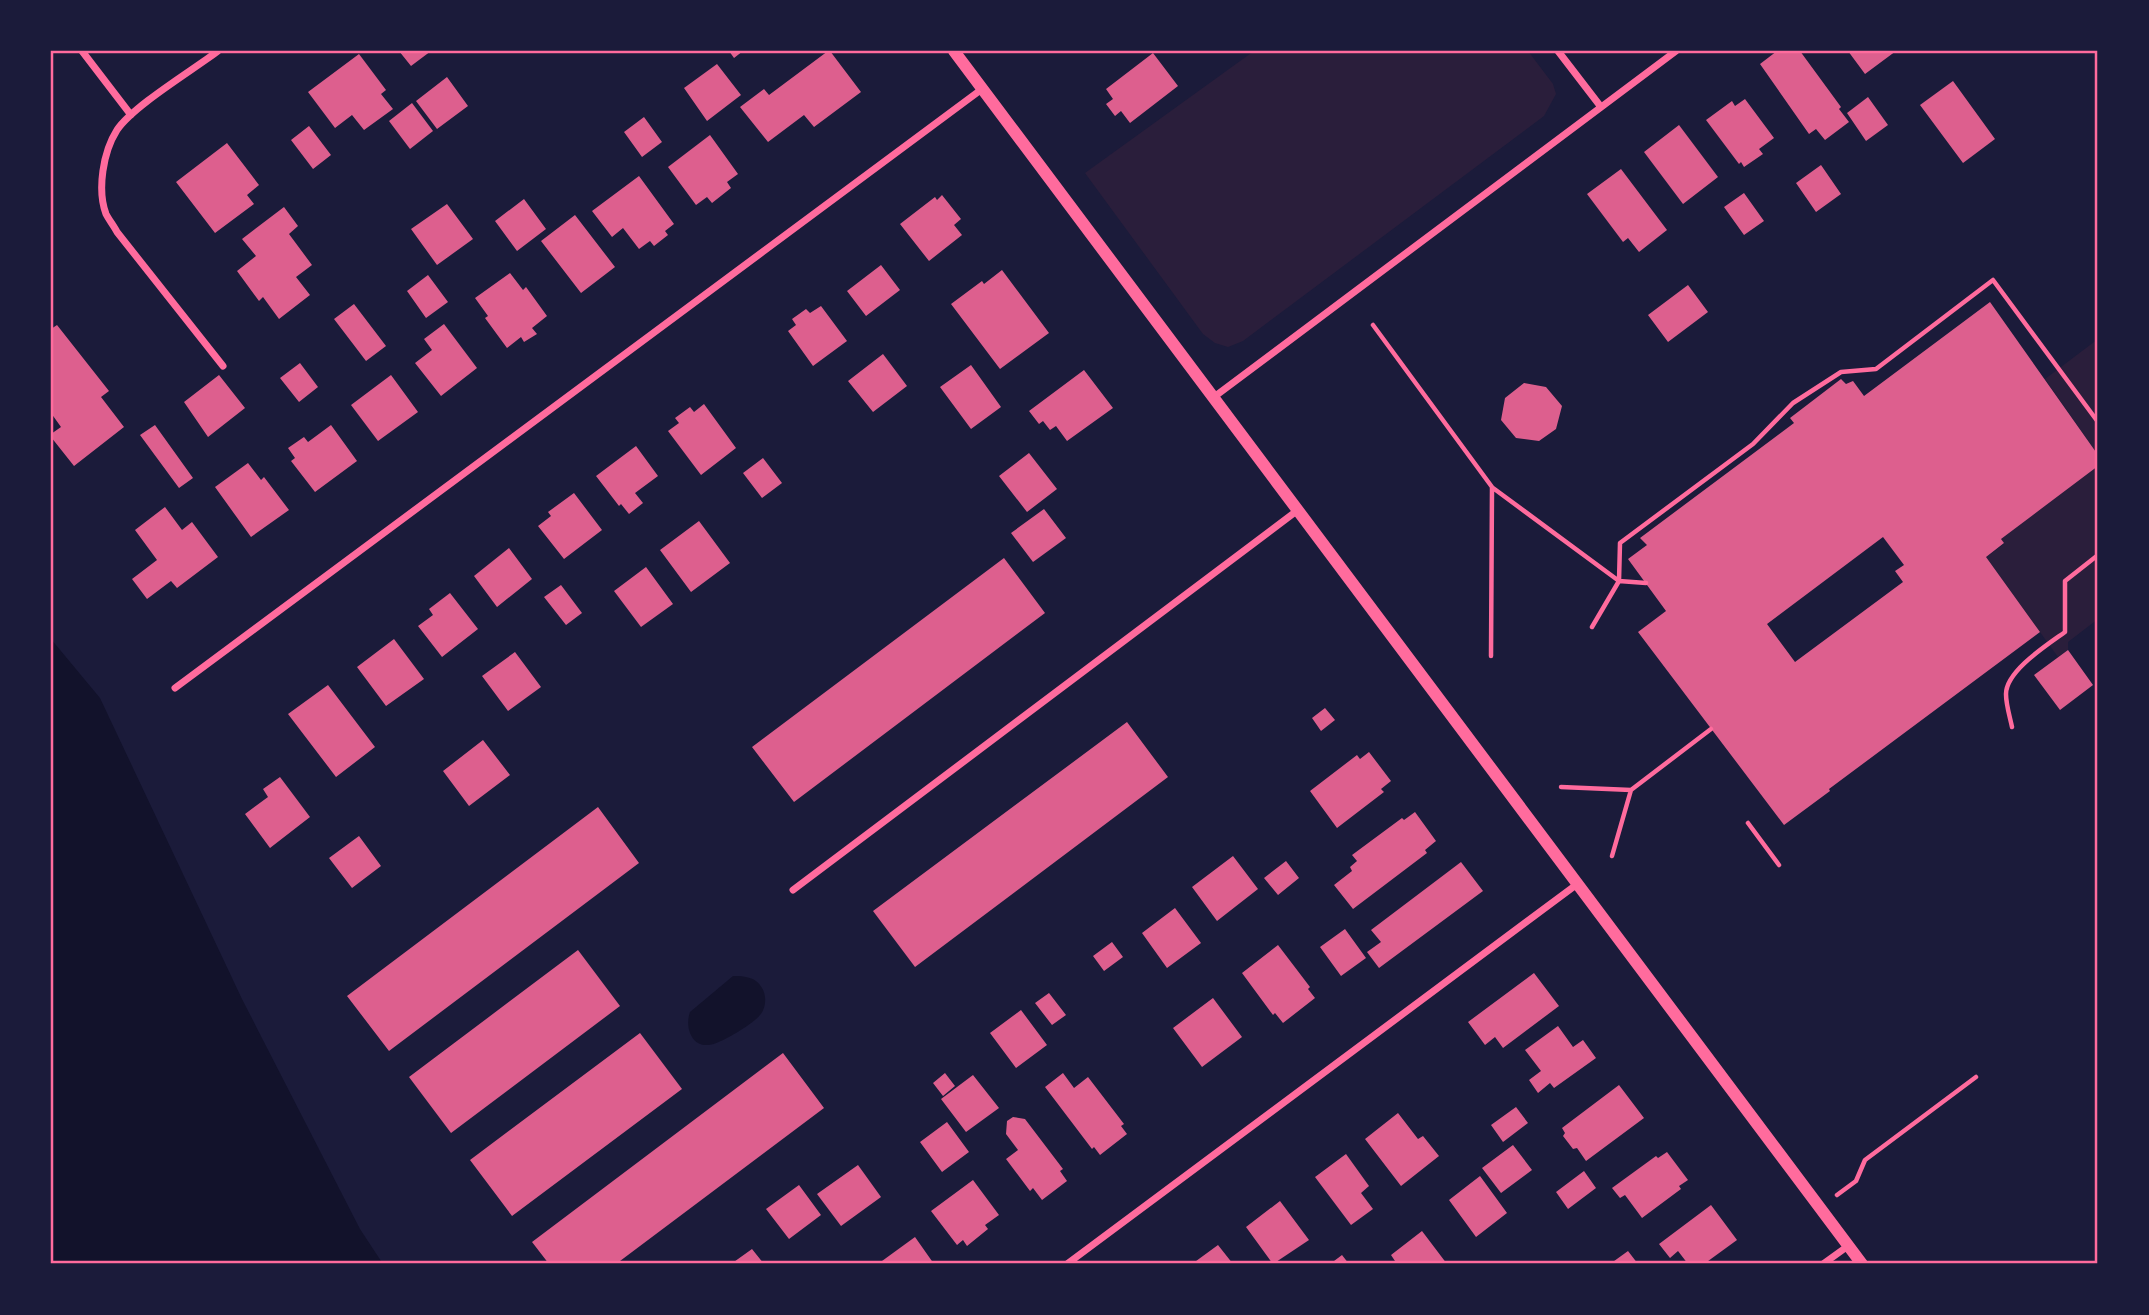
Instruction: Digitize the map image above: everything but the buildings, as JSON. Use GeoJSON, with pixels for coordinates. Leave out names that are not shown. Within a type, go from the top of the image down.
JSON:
{"type":"FeatureCollection","features":[{"type":"Feature","properties":{"kind":"street"},"geometry":{"type":"LineString","coordinates":[[82,51],[131,115]]}},
{"type":"Feature","properties":{"kind":"street"},"geometry":{"type":"LineString","coordinates":[[218,51],[131,115],[117,131],[104,167],[102,195],[106,214],[117,232],[223,366]]}},
{"type":"Feature","properties":{"kind":"street"},"geometry":{"type":"LineString","coordinates":[[954,51],[1862,1264]]}},
{"type":"Feature","properties":{"kind":"street"},"geometry":{"type":"LineString","coordinates":[[1558,51],[1601,107]]}},
{"type":"Feature","properties":{"kind":"street"},"geometry":{"type":"LineString","coordinates":[[1214,397],[1676,51]]}},
{"type":"Feature","properties":{"kind":"street"},"geometry":{"type":"LineString","coordinates":[[175,688],[982,89]]}},
{"type":"Feature","properties":{"kind":"street"},"geometry":{"type":"LineString","coordinates":[[793,890],[1298,510]]}},
{"type":"Feature","properties":{"kind":"street"},"geometry":{"type":"LineString","coordinates":[[1067,1264],[1576,885]]}},
{"type":"Feature","properties":{"kind":"street"},"geometry":{"type":"LineString","coordinates":[[1823,1264],[1848,1245]]}},
{"type":"Feature","properties":{"kind":"path"},"geometry":{"type":"LineString","coordinates":[[1592,627],[1619,581],[1620,543],[1753,444],[1793,403],[1841,372],[1876,369],[1993,280],[2098,422]]}},
{"type":"Feature","properties":{"kind":"path"},"geometry":{"type":"LineString","coordinates":[[1373,325],[1492,487],[1619,581],[1646,583]]}},
{"type":"Feature","properties":{"kind":"path"},"geometry":{"type":"LineString","coordinates":[[1492,487],[1492,656]]}},
{"type":"Feature","properties":{"kind":"path"},"geometry":{"type":"LineString","coordinates":[[2012,727],[2006,693],[2011,678],[2026,662],[2064,632],[2065,581],[2098,555]]}},
{"type":"Feature","properties":{"kind":"path"},"geometry":{"type":"LineString","coordinates":[[1612,856],[1631,790],[1711,729]]}},
{"type":"Feature","properties":{"kind":"path"},"geometry":{"type":"LineString","coordinates":[[1561,787],[1631,790]]}},
{"type":"Feature","properties":{"kind":"path"},"geometry":{"type":"LineString","coordinates":[[1748,823],[1779,865]]}},
{"type":"Feature","properties":{"kind":"path"},"geometry":{"type":"LineString","coordinates":[[1820,1208],[1856,1181],[1865,1160],[1976,1077]]}},
{"type":"Feature","properties":{"kind":"shaded area"},"geometry":{"type":"Polygon","coordinates":[[[1254,51],[1528,51],[1553,84],[1556,94],[1544,116],[1243,341],[1228,347],[1215,343],[1203,334],[1085,173],[1254,51]]]}},
{"type":"Feature","properties":{"kind":"shaded area"},"geometry":{"type":"Polygon","coordinates":[[[2098,339],[2098,455],[2045,379],[2098,339]]]}},
{"type":"Feature","properties":{"kind":"shaded area"},"geometry":{"type":"Polygon","coordinates":[[[2098,466],[2098,619],[2068,642],[2068,650],[2058,657],[1986,557],[2004,544],[2001,539],[2098,466]]]}},
{"type":"Feature","properties":{"kind":"shaded area"},"geometry":{"type":"Polygon","coordinates":[[[51,639],[100,698],[242,999],[360,1229],[383,1264],[51,1264],[51,639]]]}},
{"type":"Feature","properties":{"kind":"shaded area"},"geometry":{"type":"Polygon","coordinates":[[[733,976],[750,978],[760,984],[765,998],[762,1012],[756,1019],[720,1042],[708,1045],[697,1042],[690,1034],[690,1012],[733,976]]]}}]}
